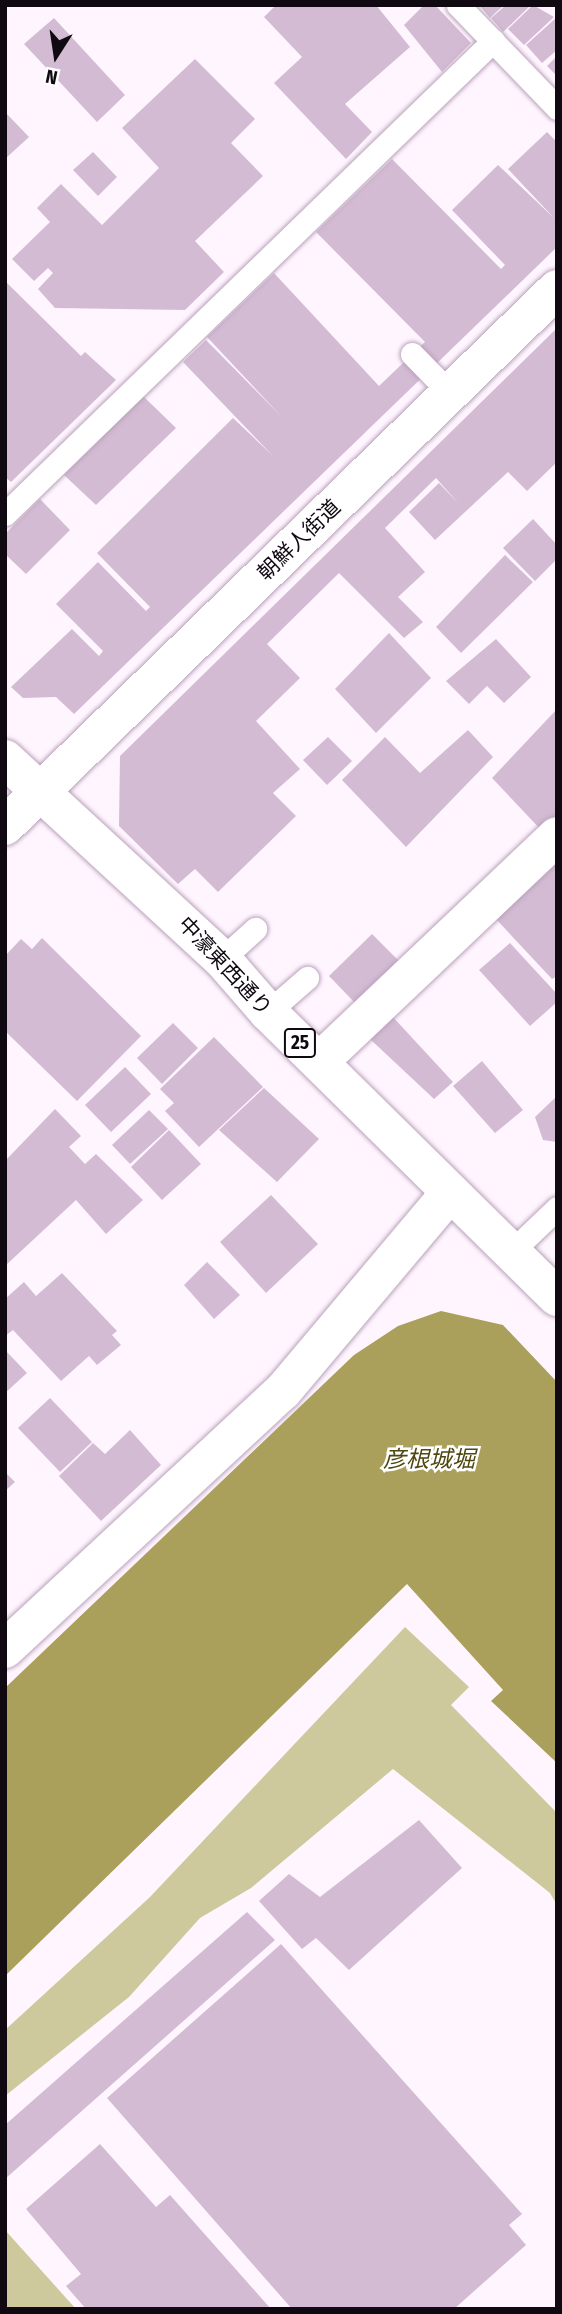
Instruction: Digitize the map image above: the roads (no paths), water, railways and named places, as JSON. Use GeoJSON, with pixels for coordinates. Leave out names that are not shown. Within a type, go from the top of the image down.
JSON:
{"type":"FeatureCollection","features":[{"type":"Feature","properties":{"kind":"street","name":"朝鮮人街道"},"geometry":{"type":"LineString","coordinates":[[5,826],[557,289]]}},
{"type":"Feature","properties":{"kind":"street","name":"中濠東西通り"},"geometry":{"type":"LineString","coordinates":[[5,759],[222,959],[268,1012],[557,1297]]}},
{"type":"Feature","properties":{"kind":"street"},"geometry":{"type":"LineString","coordinates":[[319,1062],[445,932],[557,835]]}},
{"type":"Feature","properties":{"kind":"street"},"geometry":{"type":"LineString","coordinates":[[5,1649],[283,1391],[450,1193]]}},
{"type":"Feature","properties":{"kind":"lane"},"geometry":{"type":"LineString","coordinates":[[458,5],[557,108]]}},
{"type":"Feature","properties":{"kind":"lane"},"geometry":{"type":"LineString","coordinates":[[5,513],[493,41]]}},
{"type":"Feature","properties":{"kind":"lane"},"geometry":{"type":"LineString","coordinates":[[412,354],[450,393]]}},
{"type":"Feature","properties":{"kind":"lane"},"geometry":{"type":"LineString","coordinates":[[222,959],[255,929]]}},
{"type":"Feature","properties":{"kind":"lane"},"geometry":{"type":"LineString","coordinates":[[268,1012],[307,978]]}},
{"type":"Feature","properties":{"kind":"lane"},"geometry":{"type":"LineString","coordinates":[[512,1251],[557,1209]]}},
{"type":"Feature","properties":{"kind":"water","name":"彦根城堀"},"geometry":{"type":"Polygon","coordinates":[[[441,1311],[503,1325],[557,1382],[557,1763],[491,1701],[503,1690],[407,1584],[5,1976],[5,1688],[354,1355],[398,1326],[441,1311]]]}}]}
